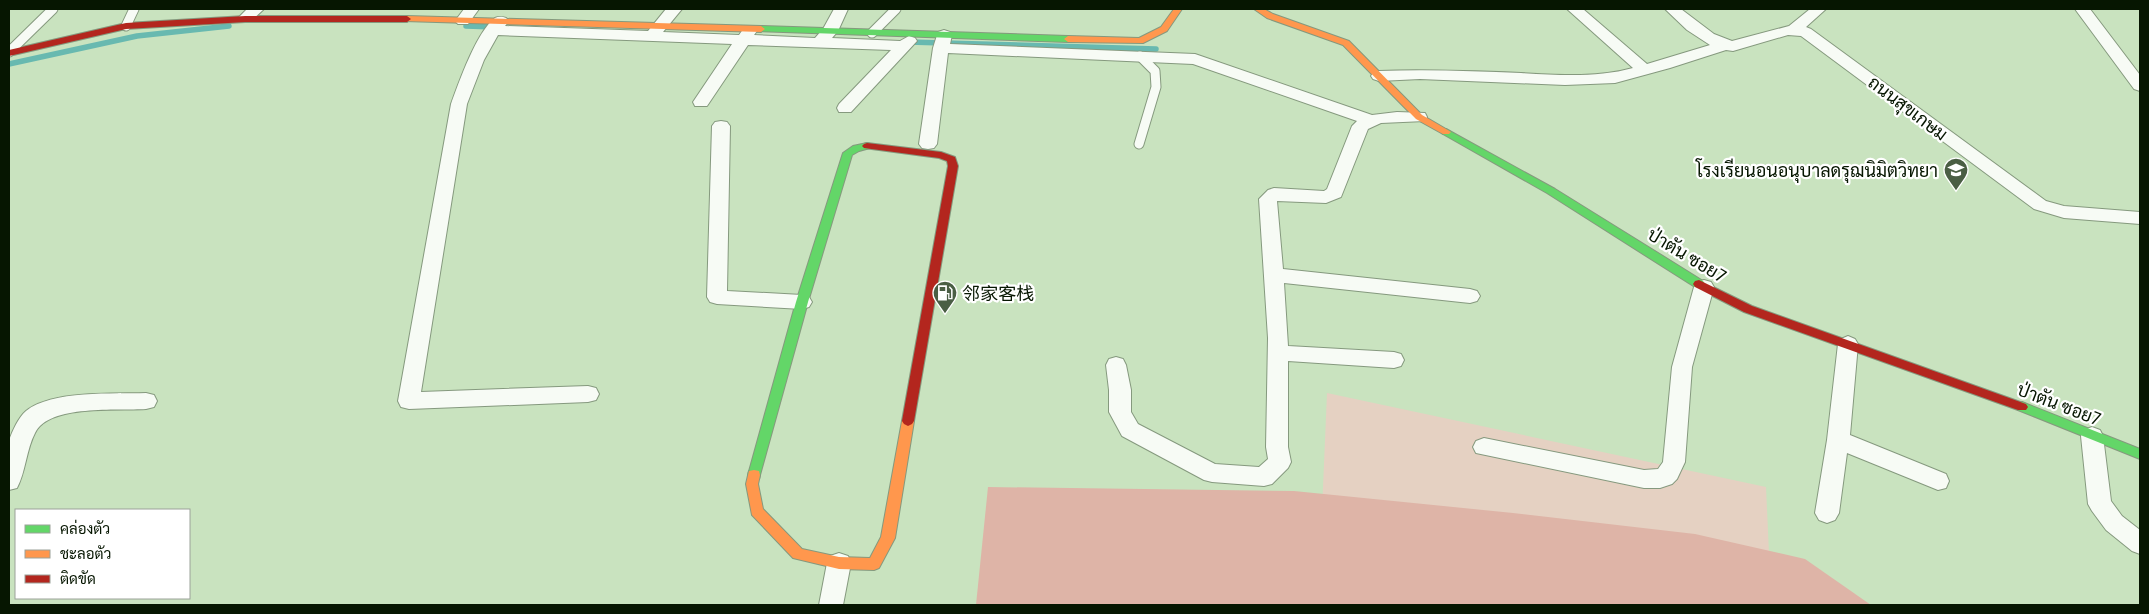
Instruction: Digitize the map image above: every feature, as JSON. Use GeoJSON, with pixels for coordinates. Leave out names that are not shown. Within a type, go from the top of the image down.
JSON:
{"type":"FeatureCollection","features":[{"type":"Feature","properties":{"kind":"street"},"geometry":{"type":"LineString","coordinates":[[656,31],[674,9]]}},
{"type":"Feature","properties":{"kind":"street"},"geometry":{"type":"LineString","coordinates":[[819,43],[830,31],[841,9]]}},
{"type":"Feature","properties":{"kind":"street"},"geometry":{"type":"LineString","coordinates":[[1140,48],[1164,29],[1178,9]]}},
{"type":"Feature","properties":{"kind":"street","name":"ป่าตัน ซอย7"},"geometry":{"type":"LineString","coordinates":[[1258,9],[1270,16],[1346,44],[1419,116],[1551,191],[1704,287],[1748,309],[1803,330],[1848,344],[2140,454]]}},
{"type":"Feature","properties":{"kind":"street"},"geometry":{"type":"LineString","coordinates":[[1574,9],[1644,70]]}},
{"type":"Feature","properties":{"kind":"street"},"geometry":{"type":"LineString","coordinates":[[1672,9],[1700,31],[1725,45],[1733,46],[1790,30],[1819,9]]}},
{"type":"Feature","properties":{"kind":"street"},"geometry":{"type":"LineString","coordinates":[[2082,9],[2140,86]]}},
{"type":"Feature","properties":{"kind":"street"},"geometry":{"type":"LineString","coordinates":[[9,52],[126,26],[251,14],[370,18],[467,15],[497,25],[746,35],[819,43],[904,46]]}},
{"type":"Feature","properties":{"kind":"street"},"geometry":{"type":"LineString","coordinates":[[497,25],[470,72],[459,104],[409,401],[588,394]]}},
{"type":"Feature","properties":{"kind":"street","name":"ถนนสุขเกษม"},"geometry":{"type":"LineString","coordinates":[[1790,30],[1811,36],[2040,205],[2058,211],[2140,218]]}},
{"type":"Feature","properties":{"kind":"street"},"geometry":{"type":"LineString","coordinates":[[746,35],[830,31],[915,34],[942,41],[1140,48],[1195,59],[1369,120],[1419,116]]}},
{"type":"Feature","properties":{"kind":"street"},"geometry":{"type":"LineString","coordinates":[[845,108],[915,34]]}},
{"type":"Feature","properties":{"kind":"street"},"geometry":{"type":"LineString","coordinates":[[701,102],[746,35]]}},
{"type":"Feature","properties":{"kind":"street"},"geometry":{"type":"LineString","coordinates":[[928,144],[942,41]]}},
{"type":"Feature","properties":{"kind":"street"},"geometry":{"type":"LineString","coordinates":[[1379,76],[1420,74],[1564,80],[1615,78],[1664,65],[1725,45]]}},
{"type":"Feature","properties":{"kind":"street"},"geometry":{"type":"LineString","coordinates":[[1116,365],[1120,390],[1120,412],[1130,430],[1212,473],[1264,477],[1280,462],[1277,447],[1278,353],[1275,275],[1268,199],[1274,194],[1326,197],[1334,193],[1360,126],[1369,120]]}},
{"type":"Feature","properties":{"kind":"street"},"geometry":{"type":"LineString","coordinates":[[721,126],[717,298],[802,302]]}},
{"type":"Feature","properties":{"kind":"street"},"geometry":{"type":"LineString","coordinates":[[867,146],[941,155],[951,159],[953,166],[888,538],[874,564],[839,563],[798,554],[757,511],[752,484],[802,302],[848,153],[856,148],[867,146]]}},
{"type":"Feature","properties":{"kind":"street"},"geometry":{"type":"LineString","coordinates":[[1275,275],[1470,296]]}},
{"type":"Feature","properties":{"kind":"street"},"geometry":{"type":"LineString","coordinates":[[1484,447],[1644,479],[1666,477],[1670,474],[1674,462],[1682,367],[1704,287]]}},
{"type":"Feature","properties":{"kind":"street"},"geometry":{"type":"LineString","coordinates":[[1827,513],[1838,440],[1848,344]]}},
{"type":"Feature","properties":{"kind":"street"},"geometry":{"type":"LineString","coordinates":[[1278,353],[1394,360]]}},
{"type":"Feature","properties":{"kind":"street"},"geometry":{"type":"LineString","coordinates":[[9,481],[19,441],[34,417],[58,406],[146,401]]}},
{"type":"Feature","properties":{"kind":"street"},"geometry":{"type":"LineString","coordinates":[[2092,436],[2100,504],[2114,523],[2140,544]]}},
{"type":"Feature","properties":{"kind":"street"},"geometry":{"type":"LineString","coordinates":[[1838,440],[1938,481]]}},
{"type":"Feature","properties":{"kind":"street"},"geometry":{"type":"LineString","coordinates":[[831,605],[839,563]]}},
{"type":"Feature","properties":{"kind":"lane"},"geometry":{"type":"LineString","coordinates":[[9,52],[53,9]]}},
{"type":"Feature","properties":{"kind":"lane"},"geometry":{"type":"LineString","coordinates":[[126,26],[134,9]]}},
{"type":"Feature","properties":{"kind":"lane"},"geometry":{"type":"LineString","coordinates":[[872,33],[896,9]]}},
{"type":"Feature","properties":{"kind":"lane"},"geometry":{"type":"LineString","coordinates":[[1139,144],[1156,88],[1155,71],[1140,48]]}},
{"type":"Feature","properties":{"kind":"shaded area"},"geometry":{"type":"Polygon","coordinates":[[[1327,393],[1766,487],[1769,553],[1859,605],[1318,605],[1327,393]]]}},
{"type":"Feature","properties":{"kind":"shaded area"},"geometry":{"type":"Polygon","coordinates":[[[988,487],[1294,491],[1695,534],[1805,559],[1871,605],[976,605],[988,487]]]}},
{"type":"Feature","properties":{"kind":"waterway"},"geometry":{"type":"LineString","coordinates":[[9,64],[137,36],[229,26]]}},
{"type":"Feature","properties":{"kind":"waterway"},"geometry":{"type":"LineString","coordinates":[[466,26],[494,27]]}},
{"type":"Feature","properties":{"kind":"waterway"},"geometry":{"type":"LineString","coordinates":[[908,42],[1156,49]]}},
{"type":"Feature","properties":{"kind":"traffic: fast"},"geometry":{"type":"LineString","coordinates":[[761,29],[1068,39]]}},
{"type":"Feature","properties":{"kind":"traffic: fast"},"geometry":{"type":"LineString","coordinates":[[1446,132],[1551,191],[1699,284]]}},
{"type":"Feature","properties":{"kind":"traffic: fast"},"geometry":{"type":"LineString","coordinates":[[754,475],[802,302],[848,153],[856,148],[867,146]]}},
{"type":"Feature","properties":{"kind":"traffic: fast"},"geometry":{"type":"LineString","coordinates":[[2022,407],[2140,454]]}},
{"type":"Feature","properties":{"kind":"traffic: slow"},"geometry":{"type":"LineString","coordinates":[[1068,39],[1140,41],[1164,29],[1178,9]]}},
{"type":"Feature","properties":{"kind":"traffic: slow"},"geometry":{"type":"LineString","coordinates":[[1258,9],[1270,16],[1346,43],[1419,117],[1446,132]]}},
{"type":"Feature","properties":{"kind":"traffic: slow"},"geometry":{"type":"LineString","coordinates":[[407,19],[761,29]]}},
{"type":"Feature","properties":{"kind":"traffic: slow"},"geometry":{"type":"LineString","coordinates":[[754,475],[752,484],[757,511],[798,554],[839,563],[874,564],[888,538],[908,421]]}},
{"type":"Feature","properties":{"kind":"traffic: jam"},"geometry":{"type":"LineString","coordinates":[[9,53],[126,26],[245,19],[407,19]]}},
{"type":"Feature","properties":{"kind":"traffic: jam"},"geometry":{"type":"LineString","coordinates":[[867,146],[941,155],[951,159],[953,166],[908,421]]}},
{"type":"Feature","properties":{"kind":"traffic: jam"},"geometry":{"type":"LineString","coordinates":[[1699,284],[1748,309],[2022,407]]}},
{"type":"Feature","properties":{"kind":"place","name":"โรงเรียนอนอนุบาลดรุฌนิมิตวิทยา"},"geometry":{"type":"Point","coordinates":[1956,191]}},
{"type":"Feature","properties":{"kind":"place","name":"邻家客栈"},"geometry":{"type":"Point","coordinates":[945,314]}}]}
